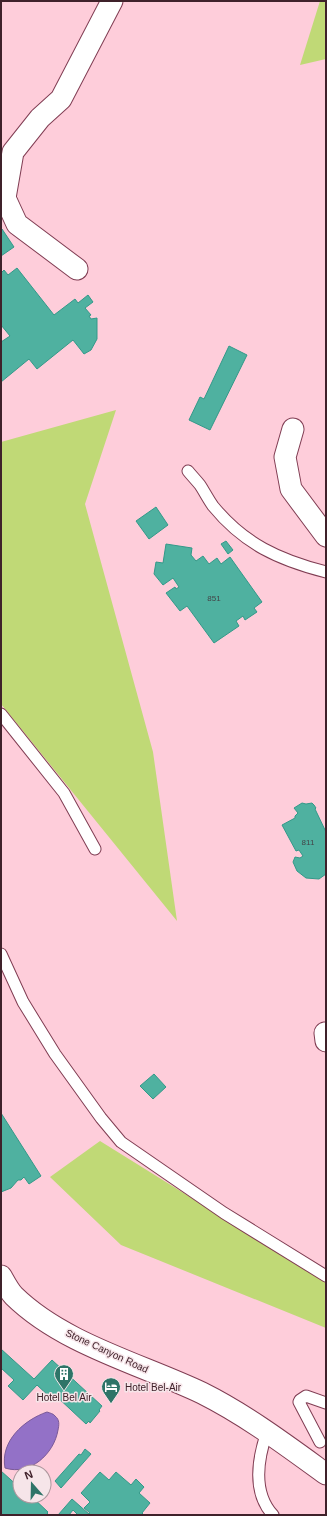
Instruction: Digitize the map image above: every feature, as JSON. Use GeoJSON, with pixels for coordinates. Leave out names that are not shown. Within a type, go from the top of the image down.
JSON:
{"type":"FeatureCollection","features":[{"type":"Feature","properties":{"kind":"street"},"geometry":{"type":"LineString","coordinates":[[77,269],[17,224],[5,198],[13,152],[40,118],[61,99],[112,1]]}},
{"type":"Feature","properties":{"kind":"street"},"geometry":{"type":"LineString","coordinates":[[293,429],[286,457],[290,489],[326,536]]}},
{"type":"Feature","properties":{"kind":"street","name":"Stone Canyon Road"},"geometry":{"type":"LineString","coordinates":[[4,1289],[38,1317],[78,1340],[201,1393],[242,1414],[267,1432],[316,1449],[326,1474]]}},
{"type":"Feature","properties":{"kind":"lane"},"geometry":{"type":"LineString","coordinates":[[188,471],[200,485],[212,505],[240,534],[262,549],[290,562],[326,572]]}},
{"type":"Feature","properties":{"kind":"lane"},"geometry":{"type":"LineString","coordinates":[[1,714],[64,793],[95,850]]}},
{"type":"Feature","properties":{"kind":"lane"},"geometry":{"type":"LineString","coordinates":[[1,954],[23,1002],[55,1054],[101,1118],[121,1142],[224,1213],[326,1276]]}},
{"type":"Feature","properties":{"kind":"lane"},"geometry":{"type":"LineString","coordinates":[[316,1449],[299,1402],[306,1396],[326,1403]]}},
{"type":"Feature","properties":{"kind":"lane"},"geometry":{"type":"LineString","coordinates":[[267,1432],[260,1455],[258,1476],[264,1501],[272,1515]]}},
{"type":"Feature","properties":{"kind":"green space"},"geometry":{"type":"Polygon","coordinates":[[[320,1],[326,1],[326,59],[300,65],[320,1]]]}},
{"type":"Feature","properties":{"kind":"green space"},"geometry":{"type":"Polygon","coordinates":[[[116,410],[85,504],[153,752],[177,921],[1,704],[1,442],[116,410]]]}},
{"type":"Feature","properties":{"kind":"green space"},"geometry":{"type":"Polygon","coordinates":[[[100,1141],[314,1274],[326,1279],[326,1328],[121,1245],[50,1177],[100,1141]]]}},
{"type":"Feature","properties":{"kind":"shaded area"},"geometry":{"type":"Polygon","coordinates":[[[47,1412],[54,1415],[58,1419],[58,1430],[52,1447],[46,1455],[35,1464],[12,1464],[12,1470],[5,1468],[4,1458],[10,1441],[22,1426],[47,1412]]]}},
{"type":"Feature","properties":{"kind":"building"},"geometry":{"type":"Polygon","coordinates":[[[2,229],[14,247],[1,256],[1,230],[2,229]]]}},
{"type":"Feature","properties":{"kind":"building"},"geometry":{"type":"Polygon","coordinates":[[[17,268],[54,315],[75,299],[78,303],[88,295],[93,302],[85,308],[91,315],[89,316],[91,319],[97,318],[97,339],[91,350],[84,354],[73,340],[37,369],[29,359],[1,382],[1,342],[10,336],[1,325],[1,273],[4,270],[8,275],[17,268]]]}},
{"type":"Feature","properties":{"kind":"building"},"geometry":{"type":"Polygon","coordinates":[[[229,346],[247,355],[210,430],[189,420],[200,397],[204,399],[229,346]]]}},
{"type":"Feature","properties":{"kind":"building"},"geometry":{"type":"Polygon","coordinates":[[[156,507],[168,525],[149,539],[136,521],[156,507]]]}},
{"type":"Feature","properties":{"kind":"building"},"geometry":{"type":"Polygon","coordinates":[[[226,541],[233,550],[228,554],[221,544],[226,541]]]}},
{"type":"Feature","properties":{"kind":"building"},"geometry":{"type":"Polygon","coordinates":[[[166,544],[192,548],[191,555],[196,561],[203,556],[209,564],[217,558],[221,564],[230,557],[262,602],[254,608],[257,612],[245,620],[243,616],[236,621],[239,626],[214,643],[187,606],[180,611],[166,593],[175,587],[176,589],[179,587],[173,578],[163,585],[154,574],[156,562],[163,563],[166,544]]]}},
{"type":"Feature","properties":{"kind":"building"},"geometry":{"type":"Polygon","coordinates":[[[302,803],[312,803],[314,805],[326,832],[326,874],[319,879],[306,878],[297,871],[293,862],[295,857],[300,858],[303,856],[299,850],[296,851],[282,825],[295,818],[298,813],[294,808],[302,803]]]}},
{"type":"Feature","properties":{"kind":"building"},"geometry":{"type":"Polygon","coordinates":[[[154,1074],[166,1087],[153,1099],[140,1086],[154,1074]]]}},
{"type":"Feature","properties":{"kind":"building"},"geometry":{"type":"Polygon","coordinates":[[[1,1113],[41,1176],[29,1184],[24,1177],[21,1180],[18,1180],[11,1188],[1,1192],[1,1113]]]}},
{"type":"Feature","properties":{"kind":"building","name":"Hotel Bel Air"},"geometry":{"type":"Polygon","coordinates":[[[1,1349],[34,1379],[52,1360],[102,1406],[99,1410],[100,1411],[90,1423],[89,1421],[86,1424],[55,1395],[52,1399],[37,1385],[23,1400],[8,1386],[14,1380],[1,1368],[1,1349]]]}},
{"type":"Feature","properties":{"kind":"building"},"geometry":{"type":"Polygon","coordinates":[[[85,1449],[91,1454],[61,1488],[55,1481],[85,1449]]]}},
{"type":"Feature","properties":{"kind":"building"},"geometry":{"type":"Polygon","coordinates":[[[1,1471],[12,1481],[12,1504],[40,1504],[48,1512],[47,1513],[49,1515],[1,1515],[1,1471]]]}},
{"type":"Feature","properties":{"kind":"building"},"geometry":{"type":"Polygon","coordinates":[[[100,1472],[109,1480],[116,1472],[131,1485],[136,1479],[144,1487],[139,1493],[150,1503],[142,1513],[144,1515],[78,1515],[73,1510],[69,1515],[58,1515],[72,1499],[89,1514],[90,1513],[84,1508],[90,1502],[81,1493],[100,1472]]]}},
{"type":"Feature","properties":{"kind":"place","name":"Hotel Bel Air"},"geometry":{"type":"Point","coordinates":[64,1391]}},
{"type":"Feature","properties":{"kind":"place","name":"Hotel Bel-Air"},"geometry":{"type":"Point","coordinates":[111,1404]}}]}
